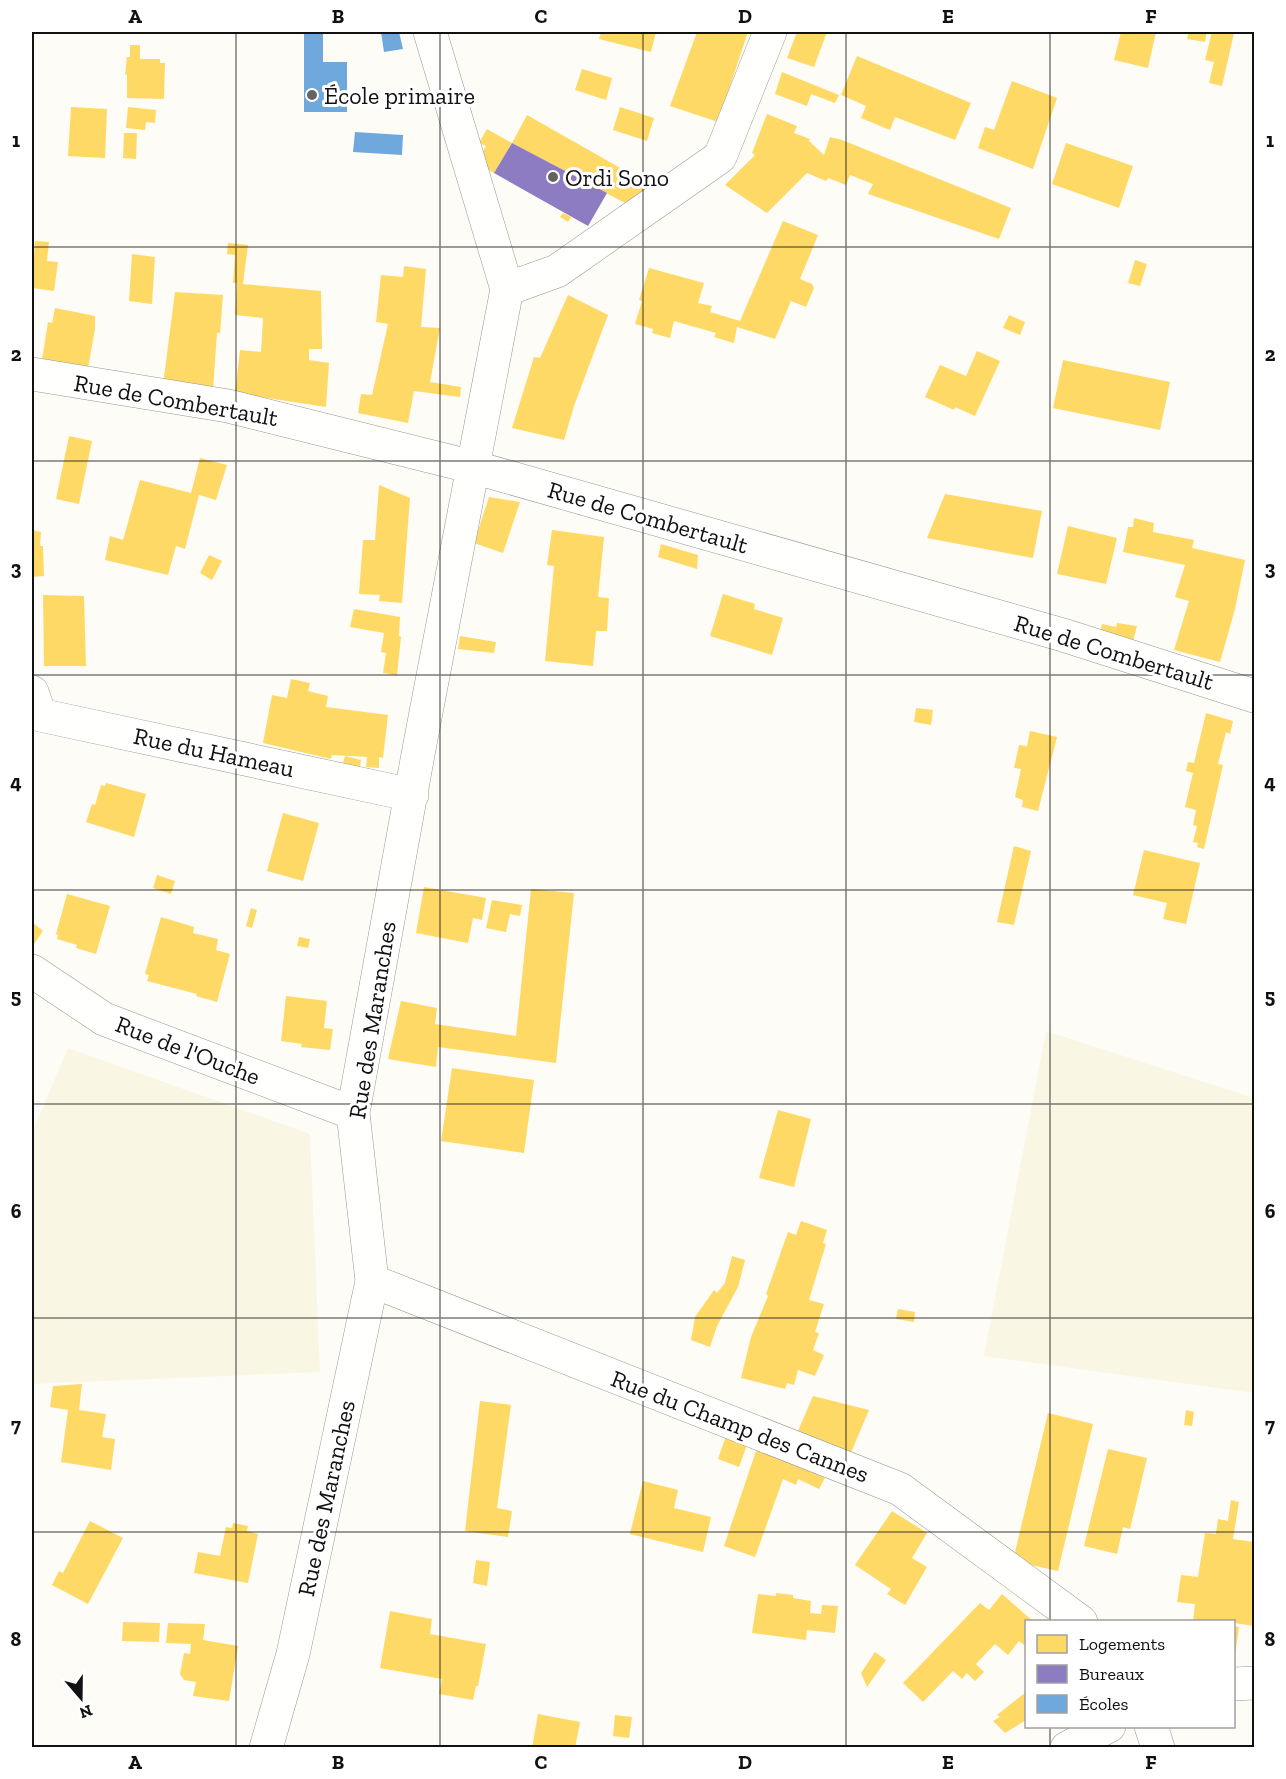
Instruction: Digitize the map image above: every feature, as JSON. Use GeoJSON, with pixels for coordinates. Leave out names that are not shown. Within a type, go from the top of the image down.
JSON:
{"type":"FeatureCollection","features":[{"type":"Feature","properties":{"kind":"street"},"geometry":{"type":"LineString","coordinates":[[430,32],[507,289],[557,271],[720,157],[770,32]]}},
{"type":"Feature","properties":{"kind":"street","name":"Rue des Maranches"},"geometry":{"type":"LineString","coordinates":[[266,1748],[293,1654],[372,1281],[352,1113],[507,289]]}},
{"type":"Feature","properties":{"kind":"street","name":"Rue de Combertault"},"geometry":{"type":"LineString","coordinates":[[32,374],[228,406],[473,467],[1064,635],[1254,696]]}},
{"type":"Feature","properties":{"kind":"street","name":"Rue du Hameau"},"geometry":{"type":"LineString","coordinates":[[34,714],[412,795]]}},
{"type":"Feature","properties":{"kind":"street","name":"Rue de l'Ouche"},"geometry":{"type":"LineString","coordinates":[[32,971],[104,1019],[352,1113]]}},
{"type":"Feature","properties":{"kind":"street","name":"Rue du Champ des Cannes"},"geometry":{"type":"LineString","coordinates":[[372,1281],[900,1489],[1078,1620]]}},
{"type":"Feature","properties":{"kind":"street"},"geometry":{"type":"LineString","coordinates":[[1235,1684],[1254,1683]]}},
{"type":"Feature","properties":{"kind":"street"},"geometry":{"type":"LineString","coordinates":[[1066,1748],[1105,1728]]}},
{"type":"Feature","properties":{"kind":"street"},"geometry":{"type":"LineString","coordinates":[[1152,1728],[1158,1748]]}},
{"type":"Feature","properties":{"kind":"shaded area"},"geometry":{"type":"Polygon","coordinates":[[[1046,1031],[1254,1098],[1254,1393],[984,1356],[1046,1031]]]}},
{"type":"Feature","properties":{"kind":"shaded area"},"geometry":{"type":"Polygon","coordinates":[[[68,1048],[310,1134],[320,1372],[32,1384],[32,1133],[68,1048]]]}},
{"type":"Feature","properties":{"kind":"building: Logements"},"geometry":{"type":"Polygon","coordinates":[[[601,32],[656,32],[651,52],[599,39],[601,32]]]}},
{"type":"Feature","properties":{"kind":"building: Logements"},"geometry":{"type":"Polygon","coordinates":[[[697,32],[748,32],[718,122],[670,106],[697,32]]]}},
{"type":"Feature","properties":{"kind":"building: Logements"},"geometry":{"type":"Polygon","coordinates":[[[797,32],[827,32],[814,67],[787,58],[797,32]]]}},
{"type":"Feature","properties":{"kind":"building: Logements"},"geometry":{"type":"Polygon","coordinates":[[[1121,32],[1156,32],[1148,68],[1114,60],[1121,32]]]}},
{"type":"Feature","properties":{"kind":"building: Logements"},"geometry":{"type":"Polygon","coordinates":[[[1189,32],[1207,32],[1205,42],[1187,39],[1189,32]]]}},
{"type":"Feature","properties":{"kind":"building: Logements"},"geometry":{"type":"Polygon","coordinates":[[[1212,32],[1234,33],[1222,86],[1209,83],[1214,62],[1205,60],[1212,32]]]}},
{"type":"Feature","properties":{"kind":"building: Logements"},"geometry":{"type":"Polygon","coordinates":[[[130,45],[140,45],[140,59],[160,59],[160,63],[165,63],[164,99],[127,98],[127,74],[125,75],[127,57],[130,57],[130,45]]]}},
{"type":"Feature","properties":{"kind":"building: Logements"},"geometry":{"type":"Polygon","coordinates":[[[857,56],[971,103],[955,140],[895,117],[890,130],[861,118],[866,106],[841,95],[857,56]]]}},
{"type":"Feature","properties":{"kind":"building: Logements"},"geometry":{"type":"Polygon","coordinates":[[[582,69],[612,78],[606,100],[575,90],[582,69]]]}},
{"type":"Feature","properties":{"kind":"building: Logements"},"geometry":{"type":"Polygon","coordinates":[[[782,72],[839,95],[835,103],[811,94],[807,106],[775,94],[782,72]]]}},
{"type":"Feature","properties":{"kind":"building: Logements"},"geometry":{"type":"Polygon","coordinates":[[[1012,81],[1057,98],[1033,169],[978,148],[985,127],[994,130],[1012,81]]]}},
{"type":"Feature","properties":{"kind":"building: Logements"},"geometry":{"type":"Polygon","coordinates":[[[71,107],[107,109],[105,158],[68,156],[71,107]]]}},
{"type":"Feature","properties":{"kind":"building: Logements"},"geometry":{"type":"Polygon","coordinates":[[[128,107],[156,110],[155,123],[146,122],[145,130],[126,128],[128,107]]]}},
{"type":"Feature","properties":{"kind":"building: Logements"},"geometry":{"type":"Polygon","coordinates":[[[620,107],[654,118],[647,141],[613,130],[620,107]]]}},
{"type":"Feature","properties":{"kind":"building: Logements"},"geometry":{"type":"Polygon","coordinates":[[[767,114],[797,126],[794,133],[810,139],[809,141],[824,155],[830,137],[842,140],[1011,208],[999,239],[868,194],[873,184],[850,175],[846,185],[828,178],[826,181],[807,173],[767,213],[725,185],[755,155],[752,153],[767,114]]]}},
{"type":"Feature","properties":{"kind":"building: Logements"},"geometry":{"type":"Polygon","coordinates":[[[527,115],[652,186],[625,203],[512,143],[527,115]]]}},
{"type":"Feature","properties":{"kind":"building: Logements"},"geometry":{"type":"Polygon","coordinates":[[[487,129],[512,143],[494,173],[476,163],[486,146],[479,143],[487,129]]]}},
{"type":"Feature","properties":{"kind":"building: Logements"},"geometry":{"type":"Polygon","coordinates":[[[124,133],[137,133],[136,159],[123,158],[124,133]]]}},
{"type":"Feature","properties":{"kind":"building: Logements"},"geometry":{"type":"Polygon","coordinates":[[[1066,143],[1133,166],[1119,208],[1052,184],[1066,143]]]}},
{"type":"Feature","properties":{"kind":"building: Logements"},"geometry":{"type":"Polygon","coordinates":[[[563,213],[571,217],[568,222],[560,217],[563,213]]]}},
{"type":"Feature","properties":{"kind":"building: Logements"},"geometry":{"type":"Polygon","coordinates":[[[783,221],[818,235],[800,279],[812,284],[814,288],[806,307],[791,301],[775,339],[737,327],[734,343],[714,337],[716,333],[674,321],[670,338],[652,333],[653,329],[635,324],[642,301],[639,300],[649,268],[704,283],[698,303],[712,306],[710,312],[740,321],[783,221]]]}},
{"type":"Feature","properties":{"kind":"building: Logements"},"geometry":{"type":"Polygon","coordinates":[[[35,241],[49,242],[47,261],[58,262],[54,291],[32,288],[35,241]]]}},
{"type":"Feature","properties":{"kind":"building: Logements"},"geometry":{"type":"Polygon","coordinates":[[[228,243],[248,245],[243,284],[321,291],[322,349],[309,349],[309,360],[329,363],[326,407],[235,393],[240,350],[261,352],[263,318],[235,315],[237,283],[233,283],[235,255],[227,254],[228,243]]]}},
{"type":"Feature","properties":{"kind":"building: Logements"},"geometry":{"type":"Polygon","coordinates":[[[132,254],[155,257],[152,304],[129,301],[132,254]]]}},
{"type":"Feature","properties":{"kind":"building: Logements"},"geometry":{"type":"Polygon","coordinates":[[[1135,260],[1147,264],[1140,286],[1128,283],[1135,260]]]}},
{"type":"Feature","properties":{"kind":"building: Logements"},"geometry":{"type":"Polygon","coordinates":[[[404,266],[426,269],[421,327],[440,328],[430,382],[461,387],[460,397],[414,391],[408,423],[358,413],[361,394],[372,395],[388,324],[376,322],[381,275],[403,277],[404,266]]]}},
{"type":"Feature","properties":{"kind":"building: Logements"},"geometry":{"type":"Polygon","coordinates":[[[175,292],[223,295],[220,333],[217,333],[213,390],[163,385],[175,292]]]}},
{"type":"Feature","properties":{"kind":"building: Logements"},"geometry":{"type":"Polygon","coordinates":[[[568,295],[608,315],[574,406],[564,440],[512,428],[534,357],[540,358],[568,295]]]}},
{"type":"Feature","properties":{"kind":"building: Logements"},"geometry":{"type":"Polygon","coordinates":[[[55,308],[95,316],[87,374],[41,366],[48,322],[52,323],[55,308]]]}},
{"type":"Feature","properties":{"kind":"building: Logements"},"geometry":{"type":"Polygon","coordinates":[[[1009,315],[1025,322],[1020,335],[1003,328],[1009,315]]]}},
{"type":"Feature","properties":{"kind":"building: Logements"},"geometry":{"type":"Polygon","coordinates":[[[977,351],[1000,361],[975,416],[955,407],[954,410],[925,397],[940,365],[966,376],[977,351]]]}},
{"type":"Feature","properties":{"kind":"building: Logements"},"geometry":{"type":"Polygon","coordinates":[[[1063,360],[1170,382],[1160,430],[1053,408],[1063,360]]]}},
{"type":"Feature","properties":{"kind":"building: Logements"},"geometry":{"type":"Polygon","coordinates":[[[69,436],[92,441],[79,504],[56,499],[69,436]]]}},
{"type":"Feature","properties":{"kind":"building: Logements"},"geometry":{"type":"Polygon","coordinates":[[[200,458],[227,465],[216,500],[199,495],[185,549],[176,546],[168,575],[105,560],[110,536],[123,540],[140,480],[191,493],[200,458]]]}},
{"type":"Feature","properties":{"kind":"building: Logements"},"geometry":{"type":"Polygon","coordinates":[[[379,485],[410,498],[402,603],[379,601],[380,595],[359,594],[363,540],[375,540],[379,485]]]}},
{"type":"Feature","properties":{"kind":"building: Logements"},"geometry":{"type":"Polygon","coordinates":[[[945,494],[1042,511],[1033,558],[927,538],[945,494]]]}},
{"type":"Feature","properties":{"kind":"building: Logements"},"geometry":{"type":"Polygon","coordinates":[[[489,497],[520,502],[503,553],[474,543],[489,497]]]}},
{"type":"Feature","properties":{"kind":"building: Logements"},"geometry":{"type":"Polygon","coordinates":[[[1134,518],[1154,523],[1153,532],[1194,540],[1192,548],[1245,560],[1235,609],[1220,662],[1174,650],[1189,601],[1175,597],[1185,565],[1123,552],[1128,527],[1133,527],[1134,518]]]}},
{"type":"Feature","properties":{"kind":"building: Logements"},"geometry":{"type":"Polygon","coordinates":[[[1068,526],[1117,538],[1106,584],[1057,574],[1068,526]]]}},
{"type":"Feature","properties":{"kind":"building: Logements"},"geometry":{"type":"Polygon","coordinates":[[[32,530],[41,532],[40,546],[43,546],[44,576],[32,577],[32,530]]]}},
{"type":"Feature","properties":{"kind":"building: Logements"},"geometry":{"type":"Polygon","coordinates":[[[552,530],[604,537],[598,597],[609,598],[607,631],[596,631],[593,666],[545,661],[554,566],[547,565],[552,530]]]}},
{"type":"Feature","properties":{"kind":"building: Logements"},"geometry":{"type":"Polygon","coordinates":[[[661,544],[698,555],[697,569],[658,557],[661,544]]]}},
{"type":"Feature","properties":{"kind":"building: Logements"},"geometry":{"type":"Polygon","coordinates":[[[209,555],[222,561],[212,580],[200,573],[209,555]]]}},
{"type":"Feature","properties":{"kind":"building: Logements"},"geometry":{"type":"Polygon","coordinates":[[[723,594],[755,604],[754,609],[783,618],[772,655],[710,636],[723,594]]]}},
{"type":"Feature","properties":{"kind":"building: Logements"},"geometry":{"type":"Polygon","coordinates":[[[43,595],[84,596],[86,666],[44,666],[43,595]]]}},
{"type":"Feature","properties":{"kind":"building: Logements"},"geometry":{"type":"Polygon","coordinates":[[[354,609],[400,617],[399,636],[401,637],[397,675],[383,673],[386,653],[381,652],[384,633],[350,627],[354,609]]]}},
{"type":"Feature","properties":{"kind":"building: Logements"},"geometry":{"type":"Polygon","coordinates":[[[1117,623],[1137,626],[1132,645],[1099,639],[1102,624],[1116,627],[1117,623]]]}},
{"type":"Feature","properties":{"kind":"building: Logements"},"geometry":{"type":"Polygon","coordinates":[[[460,636],[496,642],[494,653],[458,649],[460,636]]]}},
{"type":"Feature","properties":{"kind":"building: Logements"},"geometry":{"type":"Polygon","coordinates":[[[291,679],[310,683],[308,691],[328,696],[326,707],[388,715],[383,758],[379,757],[379,768],[366,767],[367,757],[332,755],[331,759],[263,743],[272,695],[287,698],[291,679]]]}},
{"type":"Feature","properties":{"kind":"building: Logements"},"geometry":{"type":"Polygon","coordinates":[[[916,708],[933,710],[931,725],[914,722],[916,708]]]}},
{"type":"Feature","properties":{"kind":"building: Logements"},"geometry":{"type":"Polygon","coordinates":[[[1206,713],[1233,721],[1230,734],[1226,732],[1218,764],[1223,765],[1204,849],[1197,847],[1198,843],[1193,842],[1197,826],[1193,825],[1196,810],[1185,807],[1193,773],[1186,771],[1188,762],[1194,763],[1206,713]]]}},
{"type":"Feature","properties":{"kind":"building: Logements"},"geometry":{"type":"Polygon","coordinates":[[[1030,731],[1057,737],[1038,811],[1022,807],[1023,800],[1015,797],[1021,769],[1014,768],[1019,745],[1027,746],[1030,731]]]}},
{"type":"Feature","properties":{"kind":"building: Logements"},"geometry":{"type":"Polygon","coordinates":[[[345,756],[361,760],[359,771],[342,766],[345,756]]]}},
{"type":"Feature","properties":{"kind":"building: Logements"},"geometry":{"type":"Polygon","coordinates":[[[106,783],[146,794],[134,837],[86,822],[92,804],[95,805],[101,785],[105,786],[106,783]]]}},
{"type":"Feature","properties":{"kind":"building: Logements"},"geometry":{"type":"Polygon","coordinates":[[[283,813],[319,823],[303,881],[267,871],[283,813]]]}},
{"type":"Feature","properties":{"kind":"building: Logements"},"geometry":{"type":"Polygon","coordinates":[[[1014,846],[1031,851],[1014,925],[997,922],[1014,846]]]}},
{"type":"Feature","properties":{"kind":"building: Logements"},"geometry":{"type":"Polygon","coordinates":[[[1144,850],[1200,863],[1186,924],[1163,919],[1167,903],[1133,895],[1144,850]]]}},
{"type":"Feature","properties":{"kind":"building: Logements"},"geometry":{"type":"Polygon","coordinates":[[[157,875],[175,881],[171,894],[153,888],[157,875]]]}},
{"type":"Feature","properties":{"kind":"building: Logements"},"geometry":{"type":"Polygon","coordinates":[[[424,887],[486,898],[482,920],[473,918],[468,943],[416,933],[424,887]]]}},
{"type":"Feature","properties":{"kind":"building: Logements"},"geometry":{"type":"Polygon","coordinates":[[[531,889],[574,893],[556,1063],[438,1047],[436,1067],[388,1059],[401,1001],[437,1008],[435,1024],[516,1036],[531,889]]]}},
{"type":"Feature","properties":{"kind":"building: Logements"},"geometry":{"type":"Polygon","coordinates":[[[67,894],[110,906],[96,954],[57,939],[56,934],[67,894]]]}},
{"type":"Feature","properties":{"kind":"building: Logements"},"geometry":{"type":"Polygon","coordinates":[[[492,900],[522,905],[520,916],[510,914],[506,932],[486,928],[492,900]]]}},
{"type":"Feature","properties":{"kind":"building: Logements"},"geometry":{"type":"Polygon","coordinates":[[[251,908],[257,910],[252,928],[246,926],[251,908]]]}},
{"type":"Feature","properties":{"kind":"building: Logements"},"geometry":{"type":"Polygon","coordinates":[[[161,917],[194,927],[193,933],[218,939],[216,950],[230,954],[217,1002],[196,996],[197,994],[147,981],[149,975],[145,974],[161,917]]]}},
{"type":"Feature","properties":{"kind":"building: Logements"},"geometry":{"type":"Polygon","coordinates":[[[32,922],[43,931],[34,944],[32,942],[32,922]]]}},
{"type":"Feature","properties":{"kind":"building: Logements"},"geometry":{"type":"Polygon","coordinates":[[[299,937],[310,939],[308,948],[297,946],[299,937]]]}},
{"type":"Feature","properties":{"kind":"building: Logements"},"geometry":{"type":"Polygon","coordinates":[[[286,996],[327,1001],[324,1028],[333,1029],[330,1050],[301,1047],[302,1044],[281,1041],[286,996]]]}},
{"type":"Feature","properties":{"kind":"building: Logements"},"geometry":{"type":"Polygon","coordinates":[[[452,1068],[534,1080],[524,1153],[441,1141],[452,1068]]]}},
{"type":"Feature","properties":{"kind":"building: Logements"},"geometry":{"type":"Polygon","coordinates":[[[778,1110],[811,1119],[794,1187],[759,1178],[778,1110]]]}},
{"type":"Feature","properties":{"kind":"building: Logements"},"geometry":{"type":"Polygon","coordinates":[[[801,1221],[827,1230],[823,1243],[826,1244],[809,1300],[824,1304],[815,1332],[819,1333],[813,1350],[824,1355],[815,1376],[798,1370],[794,1385],[787,1383],[785,1389],[741,1378],[751,1337],[768,1296],[766,1294],[788,1232],[796,1235],[801,1221]]]}},
{"type":"Feature","properties":{"kind":"building: Logements"},"geometry":{"type":"Polygon","coordinates":[[[732,1256],[745,1260],[738,1287],[717,1326],[710,1347],[691,1340],[695,1317],[714,1290],[717,1293],[725,1283],[732,1256]]]}},
{"type":"Feature","properties":{"kind":"building: Logements"},"geometry":{"type":"Polygon","coordinates":[[[898,1309],[915,1312],[914,1322],[896,1319],[898,1309]]]}},
{"type":"Feature","properties":{"kind":"building: Logements"},"geometry":{"type":"Polygon","coordinates":[[[82,1384],[79,1410],[106,1414],[102,1437],[115,1439],[111,1470],[61,1462],[68,1410],[50,1407],[53,1386],[82,1384]]]}},
{"type":"Feature","properties":{"kind":"building: Logements"},"geometry":{"type":"Polygon","coordinates":[[[813,1396],[869,1410],[850,1455],[798,1431],[813,1396]]]}},
{"type":"Feature","properties":{"kind":"building: Logements"},"geometry":{"type":"Polygon","coordinates":[[[480,1401],[511,1405],[497,1508],[512,1511],[508,1537],[465,1531],[480,1401]]]}},
{"type":"Feature","properties":{"kind":"building: Logements"},"geometry":{"type":"Polygon","coordinates":[[[1186,1410],[1194,1412],[1192,1426],[1184,1425],[1186,1410]]]}},
{"type":"Feature","properties":{"kind":"building: Logements"},"geometry":{"type":"Polygon","coordinates":[[[1048,1413],[1093,1424],[1058,1571],[1013,1561],[1048,1413]]]}},
{"type":"Feature","properties":{"kind":"building: Logements"},"geometry":{"type":"Polygon","coordinates":[[[727,1433],[748,1442],[739,1467],[718,1459],[727,1433]]]}},
{"type":"Feature","properties":{"kind":"building: Logements"},"geometry":{"type":"Polygon","coordinates":[[[757,1448],[825,1478],[819,1489],[798,1479],[796,1485],[783,1479],[755,1557],[724,1546],[757,1448]]]}},
{"type":"Feature","properties":{"kind":"building: Logements"},"geometry":{"type":"Polygon","coordinates":[[[1108,1449],[1147,1458],[1130,1529],[1123,1527],[1117,1554],[1084,1546],[1108,1449]]]}},
{"type":"Feature","properties":{"kind":"building: Logements"},"geometry":{"type":"Polygon","coordinates":[[[643,1481],[678,1490],[674,1508],[711,1517],[703,1552],[630,1534],[643,1481]]]}},
{"type":"Feature","properties":{"kind":"building: Logements"},"geometry":{"type":"Polygon","coordinates":[[[1231,1500],[1239,1502],[1233,1539],[1254,1542],[1254,1626],[1235,1623],[1235,1620],[1193,1620],[1195,1604],[1177,1602],[1181,1575],[1198,1577],[1205,1533],[1216,1534],[1218,1519],[1228,1521],[1231,1500]]]}},
{"type":"Feature","properties":{"kind":"building: Logements"},"geometry":{"type":"Polygon","coordinates":[[[892,1511],[927,1533],[912,1558],[927,1567],[905,1605],[887,1594],[891,1589],[855,1565],[892,1511]]]}},
{"type":"Feature","properties":{"kind":"building: Logements"},"geometry":{"type":"Polygon","coordinates":[[[90,1521],[123,1538],[88,1604],[52,1585],[59,1571],[63,1573],[90,1521]]]}},
{"type":"Feature","properties":{"kind":"building: Logements"},"geometry":{"type":"Polygon","coordinates":[[[233,1523],[248,1526],[247,1531],[258,1534],[248,1583],[194,1573],[198,1552],[220,1556],[226,1527],[232,1528],[233,1523]]]}},
{"type":"Feature","properties":{"kind":"building: Logements"},"geometry":{"type":"Polygon","coordinates":[[[476,1560],[490,1562],[487,1586],[473,1583],[476,1560]]]}},
{"type":"Feature","properties":{"kind":"building: Logements"},"geometry":{"type":"Polygon","coordinates":[[[776,1593],[793,1595],[793,1598],[811,1601],[810,1613],[821,1614],[822,1605],[838,1606],[835,1633],[807,1630],[806,1640],[752,1633],[758,1594],[776,1596],[776,1593]]]}},
{"type":"Feature","properties":{"kind":"building: Logements"},"geometry":{"type":"Polygon","coordinates":[[[1002,1594],[1032,1620],[1025,1620],[1024,1645],[1019,1641],[1008,1655],[995,1644],[976,1664],[984,1672],[975,1681],[967,1673],[962,1679],[953,1671],[923,1702],[903,1683],[980,1603],[989,1610],[1002,1594]]]}},
{"type":"Feature","properties":{"kind":"building: Logements"},"geometry":{"type":"Polygon","coordinates":[[[390,1611],[432,1619],[430,1634],[486,1644],[473,1700],[439,1694],[442,1679],[380,1668],[390,1611]]]}},
{"type":"Feature","properties":{"kind":"building: Logements"},"geometry":{"type":"Polygon","coordinates":[[[123,1622],[160,1623],[159,1642],[122,1641],[123,1622]]]}},
{"type":"Feature","properties":{"kind":"building: Logements"},"geometry":{"type":"Polygon","coordinates":[[[168,1623],[205,1624],[203,1640],[238,1646],[229,1701],[193,1696],[196,1682],[184,1680],[180,1674],[184,1653],[190,1654],[191,1644],[166,1643],[168,1623]]]}},
{"type":"Feature","properties":{"kind":"building: Logements"},"geometry":{"type":"Polygon","coordinates":[[[1235,1626],[1239,1627],[1235,1656],[1235,1626]]]}},
{"type":"Feature","properties":{"kind":"building: Logements"},"geometry":{"type":"Polygon","coordinates":[[[875,1652],[886,1660],[867,1687],[861,1673],[875,1652]]]}},
{"type":"Feature","properties":{"kind":"building: Logements"},"geometry":{"type":"Polygon","coordinates":[[[1025,1693],[1025,1721],[1005,1733],[993,1721],[1000,1717],[997,1715],[1025,1693]]]}},
{"type":"Feature","properties":{"kind":"building: Logements"},"geometry":{"type":"Polygon","coordinates":[[[538,1714],[580,1722],[575,1748],[532,1748],[538,1714]]]}},
{"type":"Feature","properties":{"kind":"building: Logements"},"geometry":{"type":"Polygon","coordinates":[[[615,1715],[632,1717],[629,1738],[613,1736],[615,1715]]]}},
{"type":"Feature","properties":{"kind":"building: Bureaux"},"geometry":{"type":"Polygon","coordinates":[[[512,143],[607,193],[588,226],[494,173],[512,143]]]}},
{"type":"Feature","properties":{"kind":"building: Écoles"},"geometry":{"type":"Polygon","coordinates":[[[304,32],[323,32],[323,62],[347,62],[347,112],[304,112],[304,32]]]}},
{"type":"Feature","properties":{"kind":"building: Écoles"},"geometry":{"type":"Polygon","coordinates":[[[381,32],[399,32],[403,49],[384,52],[381,32]]]}},
{"type":"Feature","properties":{"kind":"building: Écoles"},"geometry":{"type":"Polygon","coordinates":[[[355,132],[403,135],[402,155],[353,152],[355,132]]]}},
{"type":"Feature","properties":{"kind":"place","name":"École primaire"},"geometry":{"type":"Point","coordinates":[312,95]}},
{"type":"Feature","properties":{"kind":"place","name":"Ordi Sono"},"geometry":{"type":"Point","coordinates":[553,177]}}]}
